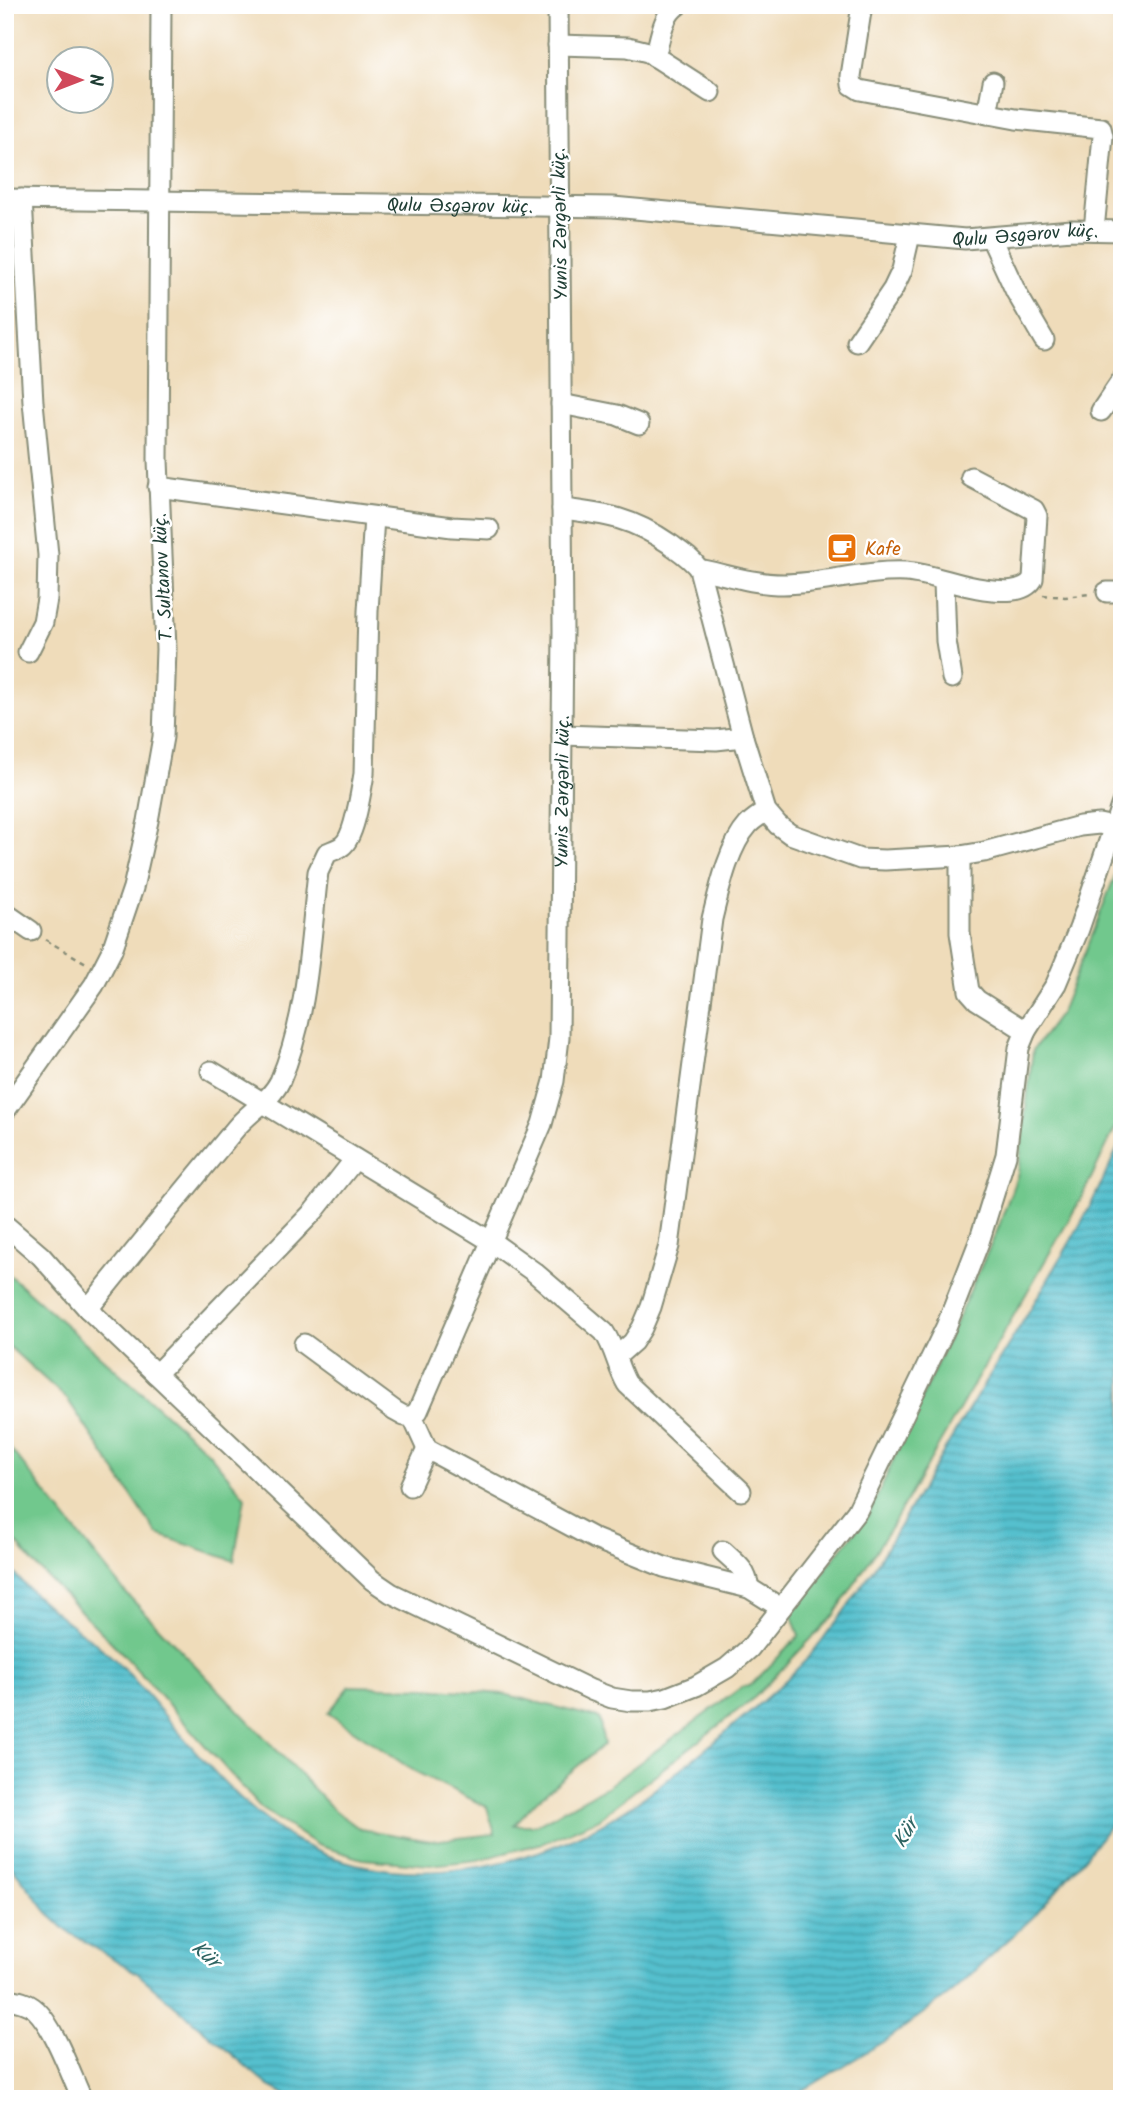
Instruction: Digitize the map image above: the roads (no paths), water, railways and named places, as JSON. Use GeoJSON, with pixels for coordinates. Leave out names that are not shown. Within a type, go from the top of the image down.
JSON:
{"type":"FeatureCollection","features":[{"type":"Feature","properties":{"kind":"street","name":"T. Sultanov küç."},"geometry":{"type":"LineString","coordinates":[[5,1111],[94,985],[112,950],[133,888],[163,737],[166,649],[158,487],[161,5]]}},
{"type":"Feature","properties":{"kind":"street","name":"Yunis Zərgərli küç."},"geometry":{"type":"LineString","coordinates":[[412,1416],[418,1411],[426,1395],[542,1124],[554,1081],[559,1038],[562,509],[558,5]]}},
{"type":"Feature","properties":{"kind":"street"},"geometry":{"type":"LineString","coordinates":[[655,57],[666,19],[678,5]]}},
{"type":"Feature","properties":{"kind":"street"},"geometry":{"type":"LineString","coordinates":[[862,5],[851,76],[852,85],[860,90],[1016,119],[1101,128],[1103,136],[1094,230]]}},
{"type":"Feature","properties":{"kind":"street"},"geometry":{"type":"LineString","coordinates":[[558,45],[628,47],[655,57],[709,92]]}},
{"type":"Feature","properties":{"kind":"street"},"geometry":{"type":"LineString","coordinates":[[987,114],[993,82]]}},
{"type":"Feature","properties":{"kind":"street","name":"Qulu Əsgərov küç."},"geometry":{"type":"LineString","coordinates":[[14,199],[651,209],[965,239],[1057,230],[1122,231]]}},
{"type":"Feature","properties":{"kind":"street"},"geometry":{"type":"LineString","coordinates":[[14,199],[48,555],[47,599],[43,622],[28,652]]}},
{"type":"Feature","properties":{"kind":"street"},"geometry":{"type":"LineString","coordinates":[[858,342],[893,289],[902,270],[910,235]]}},
{"type":"Feature","properties":{"kind":"street"},"geometry":{"type":"LineString","coordinates":[[991,238],[1016,292],[1044,340]]}},
{"type":"Feature","properties":{"kind":"street"},"geometry":{"type":"LineString","coordinates":[[1101,411],[1122,380]]}},
{"type":"Feature","properties":{"kind":"street"},"geometry":{"type":"LineString","coordinates":[[561,404],[617,415],[639,424]]}},
{"type":"Feature","properties":{"kind":"street"},"geometry":{"type":"LineString","coordinates":[[699,569],[784,584],[908,572],[944,582],[987,589],[1020,590],[1028,586],[1033,579],[1037,516],[1034,510],[971,477]]}},
{"type":"Feature","properties":{"kind":"street"},"geometry":{"type":"LineString","coordinates":[[158,487],[452,527],[489,529]]}},
{"type":"Feature","properties":{"kind":"street"},"geometry":{"type":"LineString","coordinates":[[562,509],[607,514],[629,521],[653,532],[693,560],[699,569],[743,737],[766,811],[790,834],[860,859],[960,856],[1080,826],[1099,824],[1114,827]]}},
{"type":"Feature","properties":{"kind":"street"},"geometry":{"type":"LineString","coordinates":[[88,1309],[239,1125],[278,1084],[296,1035],[322,862],[327,853],[348,840],[364,774],[368,611],[374,517]]}},
{"type":"Feature","properties":{"kind":"street"},"geometry":{"type":"LineString","coordinates":[[944,582],[946,641],[952,678]]}},
{"type":"Feature","properties":{"kind":"street"},"geometry":{"type":"LineString","coordinates":[[562,735],[716,740],[743,737]]}},
{"type":"Feature","properties":{"kind":"street"},"geometry":{"type":"LineString","coordinates":[[5,1225],[41,1256],[88,1309],[372,1580],[403,1599],[612,1698],[650,1701],[665,1698],[696,1686],[727,1668],[750,1648],[857,1511],[946,1327],[979,1242],[1006,1155],[1019,1048],[1026,1031],[1056,984],[1093,892],[1122,803]]}},
{"type":"Feature","properties":{"kind":"street"},"geometry":{"type":"LineString","coordinates":[[616,1357],[633,1342],[642,1328],[664,1268],[669,1246],[712,919],[721,882],[748,825],[766,811]]}},
{"type":"Feature","properties":{"kind":"street"},"geometry":{"type":"LineString","coordinates":[[960,856],[960,933],[969,991],[977,1000],[1026,1031]]}},
{"type":"Feature","properties":{"kind":"street"},"geometry":{"type":"LineString","coordinates":[[5,914],[31,932]]}},
{"type":"Feature","properties":{"kind":"street"},"geometry":{"type":"LineString","coordinates":[[211,1071],[492,1241],[534,1272],[604,1332],[627,1384],[741,1490]]}},
{"type":"Feature","properties":{"kind":"street"},"geometry":{"type":"LineString","coordinates":[[156,1374],[314,1211],[355,1160]]}},
{"type":"Feature","properties":{"kind":"street"},"geometry":{"type":"LineString","coordinates":[[304,1344],[395,1411],[404,1416],[412,1416],[426,1449],[595,1539],[664,1567],[749,1588],[781,1608]]}},
{"type":"Feature","properties":{"kind":"street"},"geometry":{"type":"LineString","coordinates":[[410,1486],[426,1449]]}},
{"type":"Feature","properties":{"kind":"street"},"geometry":{"type":"LineString","coordinates":[[723,1550],[747,1575],[749,1588]]}},
{"type":"Feature","properties":{"kind":"street"},"geometry":{"type":"LineString","coordinates":[[5,1999],[20,2001],[34,2008],[45,2020],[82,2099]]}},
{"type":"Feature","properties":{"kind":"water","name":"Kür"},"geometry":{"type":"Polygon","coordinates":[[[1122,1139],[1122,1808],[1088,1854],[1033,1917],[952,1992],[891,2037],[789,2099],[294,2099],[269,2086],[137,1973],[67,1931],[50,1915],[5,1858],[5,1561],[33,1593],[129,1674],[209,1766],[253,1810],[300,1843],[333,1857],[369,1867],[406,1871],[480,1867],[553,1847],[619,1814],[681,1769],[772,1693],[806,1660],[836,1622],[882,1555],[1054,1269],[1092,1203],[1122,1139]]]}},
{"type":"Feature","properties":{"kind":"place","name":"Kafe"},"geometry":{"type":"Point","coordinates":[842,548]}}]}
